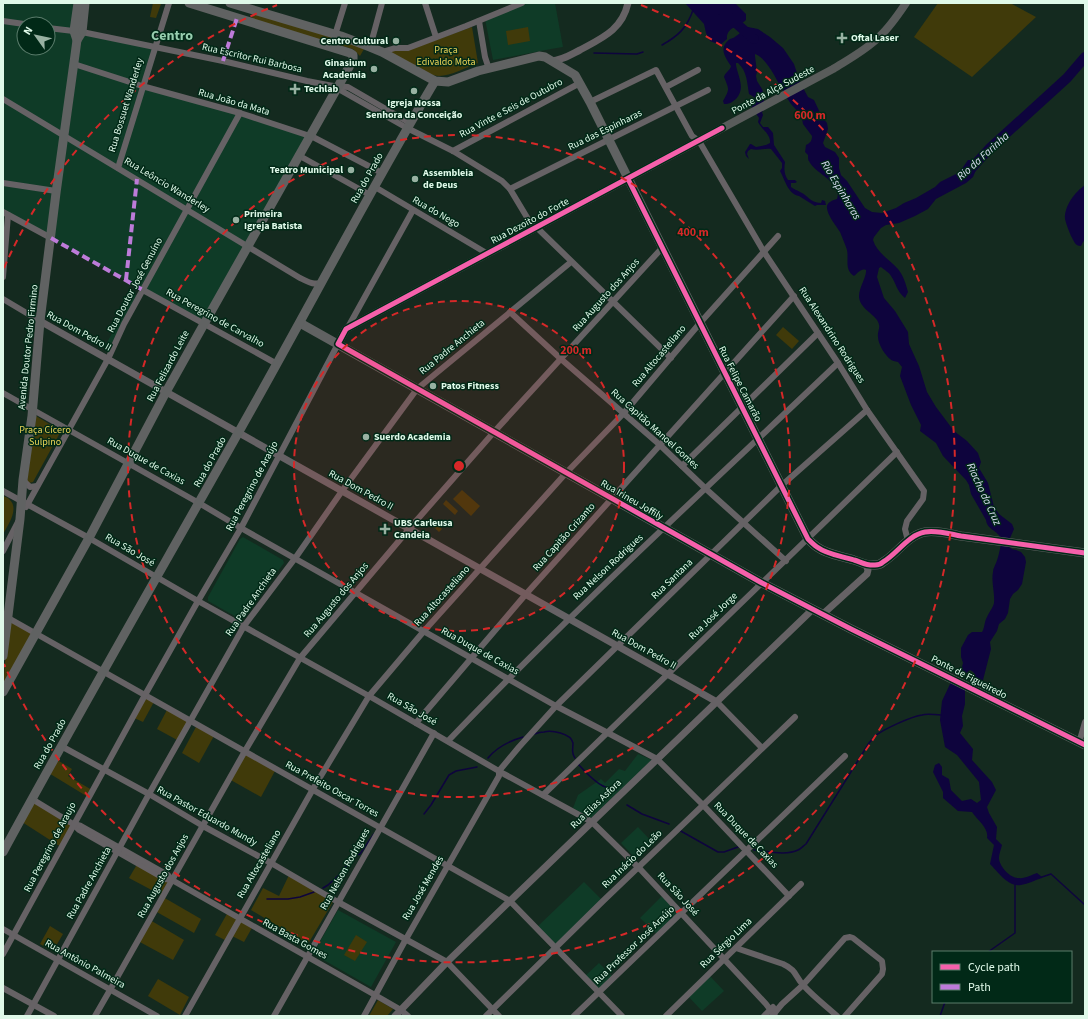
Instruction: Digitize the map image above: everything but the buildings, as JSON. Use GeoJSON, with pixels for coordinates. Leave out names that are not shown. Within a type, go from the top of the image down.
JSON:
{"type":"FeatureCollection","features":[{"type":"Feature","properties":{"kind":"main road","name":"Avenida Doutor Pedro Firmino"},"geometry":{"type":"LineString","coordinates":[[78,3],[78,34]]}},
{"type":"Feature","properties":{"kind":"main road","name":"Avenida Doutor Pedro Firmino"},"geometry":{"type":"LineString","coordinates":[[3,656],[5,616],[24,502],[23,480],[32,416],[40,321],[56,191],[65,136],[78,34],[85,3]]}},
{"type":"Feature","properties":{"kind":"main road"},"geometry":{"type":"LineString","coordinates":[[189,3],[253,23]]}},
{"type":"Feature","properties":{"kind":"main road"},"geometry":{"type":"LineString","coordinates":[[232,3],[370,47],[435,81]]}},
{"type":"Feature","properties":{"kind":"main road","name":"Ponte da Alça Sudeste"},"geometry":{"type":"LineString","coordinates":[[722,128],[833,69],[867,48],[881,36],[906,3]]}},
{"type":"Feature","properties":{"kind":"main road"},"geometry":{"type":"LineString","coordinates":[[253,23],[251,15],[257,11]]}},
{"type":"Feature","properties":{"kind":"main road","name":"Rua Felizardo Leite"},"geometry":{"type":"LineString","coordinates":[[3,692],[89,538],[166,392],[247,245],[310,136],[336,87],[353,60],[353,55],[350,53],[253,23]]}},
{"type":"Feature","properties":{"kind":"main road","name":"Rua Felipe Camarão"},"geometry":{"type":"LineString","coordinates":[[435,81],[448,82],[478,71],[539,56],[545,57],[566,67],[575,76],[590,102],[808,539],[816,547],[826,552],[866,564]]}},
{"type":"Feature","properties":{"kind":"main road","name":"Rua do Prado"},"geometry":{"type":"LineString","coordinates":[[3,852],[61,746],[300,323],[382,173],[435,81]]}},
{"type":"Feature","properties":{"kind":"main road","name":"Rua Dezoito do Forte"},"geometry":{"type":"LineString","coordinates":[[346,329],[722,128]]}},
{"type":"Feature","properties":{"kind":"main road","name":"Rua Irineu Joffily"},"geometry":{"type":"LineString","coordinates":[[300,323],[762,583],[920,663]]}},
{"type":"Feature","properties":{"kind":"main road","name":"Rua Peregrino de Araújo"},"geometry":{"type":"LineString","coordinates":[[338,344],[346,329]]}},
{"type":"Feature","properties":{"kind":"main road"},"geometry":{"type":"LineString","coordinates":[[866,564],[882,564],[908,541],[924,532],[942,532],[1085,553]]}},
{"type":"Feature","properties":{"kind":"main road","name":"Ponte de Figueiredo"},"geometry":{"type":"LineString","coordinates":[[920,663],[1082,744]]}},
{"type":"Feature","properties":{"kind":"street","name":"Rua Bossuet Wanderley"},"geometry":{"type":"LineString","coordinates":[[118,168],[154,47],[169,3]]}},
{"type":"Feature","properties":{"kind":"street"},"geometry":{"type":"LineString","coordinates":[[228,15],[232,3]]}},
{"type":"Feature","properties":{"kind":"street"},"geometry":{"type":"LineString","coordinates":[[335,35],[345,3]]}},
{"type":"Feature","properties":{"kind":"street"},"geometry":{"type":"LineString","coordinates":[[370,47],[382,3]]}},
{"type":"Feature","properties":{"kind":"street"},"geometry":{"type":"LineString","coordinates":[[425,3],[436,37]]}},
{"type":"Feature","properties":{"kind":"street"},"geometry":{"type":"LineString","coordinates":[[382,52],[395,48],[408,48],[522,3]]}},
{"type":"Feature","properties":{"kind":"street"},"geometry":{"type":"LineString","coordinates":[[566,67],[572,55],[605,37],[614,30],[622,19],[628,3]]}},
{"type":"Feature","properties":{"kind":"street"},"geometry":{"type":"LineString","coordinates":[[3,21],[16,23]]}},
{"type":"Feature","properties":{"kind":"street"},"geometry":{"type":"LineString","coordinates":[[479,21],[485,58],[489,69]]}},
{"type":"Feature","properties":{"kind":"street","name":"Rua Escritor Rui Barbosa"},"geometry":{"type":"LineString","coordinates":[[56,30],[154,47],[336,87],[409,125],[502,181],[510,188]]}},
{"type":"Feature","properties":{"kind":"street"},"geometry":{"type":"LineString","coordinates":[[566,67],[569,64],[572,55]]}},
{"type":"Feature","properties":{"kind":"street","name":"Rua João da Mata"},"geometry":{"type":"LineString","coordinates":[[74,64],[310,136],[382,173]]}},
{"type":"Feature","properties":{"kind":"street","name":"Rua Alexandrino Rodrigues"},"geometry":{"type":"LineString","coordinates":[[590,102],[656,70],[692,136],[699,141],[764,252],[838,363],[867,410],[924,491],[922,499],[907,521],[905,529],[908,541]]}},
{"type":"Feature","properties":{"kind":"street"},"geometry":{"type":"LineString","coordinates":[[666,87],[698,70]]}},
{"type":"Feature","properties":{"kind":"street","name":"Rua Vinte e Seis de Outubro"},"geometry":{"type":"LineString","coordinates":[[453,151],[580,83]]}},
{"type":"Feature","properties":{"kind":"street","name":"Rua das Espinharas"},"geometry":{"type":"LineString","coordinates":[[510,188],[708,90]]}},
{"type":"Feature","properties":{"kind":"street","name":"Rua Leôncio Wanderley"},"geometry":{"type":"LineString","coordinates":[[3,99],[307,281],[315,284],[322,283]]}},
{"type":"Feature","properties":{"kind":"street","name":"Rua Doutor José Genuíno"},"geometry":{"type":"LineString","coordinates":[[24,502],[37,486],[69,430],[108,359],[124,324],[240,114]]}},
{"type":"Feature","properties":{"kind":"street","name":"Rua do Nego"},"geometry":{"type":"LineString","coordinates":[[298,156],[413,210],[488,254]]}},
{"type":"Feature","properties":{"kind":"street"},"geometry":{"type":"LineString","coordinates":[[3,183],[56,191]]}},
{"type":"Feature","properties":{"kind":"street"},"geometry":{"type":"LineString","coordinates":[[510,188],[524,214],[536,228],[671,358]]}},
{"type":"Feature","properties":{"kind":"street","name":"Rua Peregrino de Araújo"},"geometry":{"type":"LineString","coordinates":[[346,329],[413,210]]}},
{"type":"Feature","properties":{"kind":"street"},"geometry":{"type":"LineString","coordinates":[[3,278],[6,214],[51,238]]}},
{"type":"Feature","properties":{"kind":"street","name":"Rua Altocasteliano"},"geometry":{"type":"LineString","coordinates":[[185,1016],[313,789],[369,696],[424,631],[566,472],[623,414],[700,323],[778,236]]}},
{"type":"Feature","properties":{"kind":"street","name":"Rua Augusto dos Anjos"},"geometry":{"type":"LineString","coordinates":[[94,1016],[203,826],[244,751],[300,658],[409,529],[494,432],[662,248]]}},
{"type":"Feature","properties":{"kind":"street","name":"Rua Padre Anchieta"},"geometry":{"type":"LineString","coordinates":[[27,1016],[149,794],[244,626],[296,558],[342,491],[417,389],[571,262]]}},
{"type":"Feature","properties":{"kind":"street","name":"Rua Peregrino de Carvalho"},"geometry":{"type":"LineString","coordinates":[[143,290],[277,364]]}},
{"type":"Feature","properties":{"kind":"street","name":"Rua Capitão Crizanto"},"geometry":{"type":"LineString","coordinates":[[416,723],[526,594],[794,296]]}},
{"type":"Feature","properties":{"kind":"street","name":"Rua Dom Pedro II"},"geometry":{"type":"LineString","coordinates":[[3,299],[716,702],[762,748]]}},
{"type":"Feature","properties":{"kind":"street","name":"Rua Capitão Manoel Gomes"},"geometry":{"type":"LineString","coordinates":[[510,312],[623,414],[660,445],[706,489],[786,560]]}},
{"type":"Feature","properties":{"kind":"street"},"geometry":{"type":"LineString","coordinates":[[682,466],[818,333]]}},
{"type":"Feature","properties":{"kind":"street","name":"Rua Peregrino de Araújo"},"geometry":{"type":"LineString","coordinates":[[104,769],[198,601],[241,528],[338,344]]}},
{"type":"Feature","properties":{"kind":"street","name":"Rua Nelson Rodrigues"},"geometry":{"type":"LineString","coordinates":[[448,741],[508,678],[569,618],[838,363]]}},
{"type":"Feature","properties":{"kind":"street","name":"Rua Duque de Caxias"},"geometry":{"type":"LineString","coordinates":[[3,393],[199,502],[241,528],[556,706],[657,759],[790,896]]}},
{"type":"Feature","properties":{"kind":"street","name":"Rua Santana"},"geometry":{"type":"LineString","coordinates":[[499,771],[518,747],[556,706],[617,646],[782,486],[867,410]]}},
{"type":"Feature","properties":{"kind":"street","name":"Rua José Jorge"},"geometry":{"type":"LineString","coordinates":[[543,795],[897,452]]}},
{"type":"Feature","properties":{"kind":"street"},"geometry":{"type":"LineString","coordinates":[[23,480],[28,486],[37,486]]}},
{"type":"Feature","properties":{"kind":"street","name":"Rua São José"},"geometry":{"type":"LineString","coordinates":[[3,491],[592,822],[682,913],[774,1013]]}},
{"type":"Feature","properties":{"kind":"street"},"geometry":{"type":"LineString","coordinates":[[3,551],[20,519]]}},
{"type":"Feature","properties":{"kind":"street"},"geometry":{"type":"LineString","coordinates":[[823,614],[867,574],[868,570],[866,564]]}},
{"type":"Feature","properties":{"kind":"street","name":"Rua Elias Asfora"},"geometry":{"type":"LineString","coordinates":[[395,1016],[447,962],[813,609]]}},
{"type":"Feature","properties":{"kind":"street","name":"Rua Prefeito Oscar Torres"},"geometry":{"type":"LineString","coordinates":[[5,616],[510,901],[622,1016]]}},
{"type":"Feature","properties":{"kind":"street","name":"Rua Inácio do Leão"},"geometry":{"type":"LineString","coordinates":[[486,1016],[638,867],[795,718]]}},
{"type":"Feature","properties":{"kind":"street"},"geometry":{"type":"LineString","coordinates":[[1082,744],[1085,722]]}},
{"type":"Feature","properties":{"kind":"street","name":"Rua Nelson Rodrigues"},"geometry":{"type":"LineString","coordinates":[[274,1016],[434,733]]}},
{"type":"Feature","properties":{"kind":"street","name":"Rua Pastor Eduardo Mundy"},"geometry":{"type":"LineString","coordinates":[[61,746],[447,962],[500,1016]]}},
{"type":"Feature","properties":{"kind":"street","name":"Rua Professor José Araújo"},"geometry":{"type":"LineString","coordinates":[[574,1016],[845,756]]}},
{"type":"Feature","properties":{"kind":"street","name":"Rua Peregrino de Araujo"},"geometry":{"type":"LineString","coordinates":[[3,954],[104,769]]}},
{"type":"Feature","properties":{"kind":"street","name":"Rua José Mendes"},"geometry":{"type":"LineString","coordinates":[[364,1016],[499,776],[499,771]]}},
{"type":"Feature","properties":{"kind":"street","name":"Rua Basta Gomes"},"geometry":{"type":"LineString","coordinates":[[32,799],[73,824],[81,826],[118,850],[168,875],[172,880],[239,919],[376,995],[408,1016]]}},
{"type":"Feature","properties":{"kind":"street","name":"Rua Sérgio Lima"},"geometry":{"type":"LineString","coordinates":[[666,1016],[801,884]]}},
{"type":"Feature","properties":{"kind":"street","name":"Rua Antônio Palmeira"},"geometry":{"type":"LineString","coordinates":[[3,929],[157,1016]]}},
{"type":"Feature","properties":{"kind":"street"},"geometry":{"type":"LineString","coordinates":[[764,1016],[774,1013],[803,985],[845,938],[850,937],[882,961],[883,969],[882,974],[845,1016]]}},
{"type":"Feature","properties":{"kind":"street"},"geometry":{"type":"LineString","coordinates":[[736,948],[790,967],[794,970],[803,985],[836,1016]]}},
{"type":"Feature","properties":{"kind":"street"},"geometry":{"type":"LineString","coordinates":[[3,988],[54,1016]]}},
{"type":"Feature","properties":{"kind":"shaded area"},"geometry":{"type":"Polygon","coordinates":[[[3,3],[78,3],[62,134],[68,138],[82,32],[154,47],[142,89],[240,113],[313,137],[204,324],[3,212],[3,3]]]}},
{"type":"Feature","properties":{"kind":"shaded area"},"geometry":{"type":"Polygon","coordinates":[[[528,3],[555,3],[563,47],[493,60],[485,19],[528,3]]]}},
{"type":"Feature","properties":{"kind":"shaded area"},"geometry":{"type":"Polygon","coordinates":[[[134,294],[138,296],[109,348],[105,346],[134,294]]]}},
{"type":"Feature","properties":{"kind":"shaded area"},"geometry":{"type":"Polygon","coordinates":[[[243,537],[283,560],[284,563],[243,618],[240,619],[208,601],[208,597],[240,539],[243,537]]]}},
{"type":"Feature","properties":{"kind":"shaded area"},"geometry":{"type":"Polygon","coordinates":[[[638,754],[652,760],[591,818],[573,808],[578,795],[601,779],[605,783],[619,769],[625,771],[638,754]]]}},
{"type":"Feature","properties":{"kind":"shaded area"},"geometry":{"type":"Polygon","coordinates":[[[638,827],[654,844],[636,859],[621,843],[638,827]]]}},
{"type":"Feature","properties":{"kind":"shaded area"},"geometry":{"type":"Polygon","coordinates":[[[584,882],[603,901],[555,947],[536,928],[584,882]]]}},
{"type":"Feature","properties":{"kind":"shaded area"},"geometry":{"type":"Polygon","coordinates":[[[664,894],[682,913],[659,936],[640,918],[664,894]]]}},
{"type":"Feature","properties":{"kind":"shaded area"},"geometry":{"type":"Polygon","coordinates":[[[338,910],[396,942],[371,987],[313,954],[338,910]]]}},
{"type":"Feature","properties":{"kind":"shaded area"},"geometry":{"type":"Polygon","coordinates":[[[599,963],[614,978],[599,993],[584,977],[599,963]]]}},
{"type":"Feature","properties":{"kind":"shaded area"},"geometry":{"type":"Polygon","coordinates":[[[708,974],[724,991],[702,1011],[687,995],[708,974]]]}},
{"type":"Feature","properties":{"kind":"green space"},"geometry":{"type":"Polygon","coordinates":[[[153,3],[161,4],[156,18],[150,17],[153,3]]]}},
{"type":"Feature","properties":{"kind":"green space"},"geometry":{"type":"Polygon","coordinates":[[[938,3],[1010,3],[1036,17],[972,77],[914,37],[938,3]]]}},
{"type":"Feature","properties":{"kind":"green space"},"geometry":{"type":"Polygon","coordinates":[[[259,13],[364,49],[360,56],[353,49],[254,21],[252,18],[253,16],[259,13]]]}},
{"type":"Feature","properties":{"kind":"green space","name":"Praça Edivaldo Mota"},"geometry":{"type":"Polygon","coordinates":[[[472,27],[478,63],[449,75],[439,76],[429,74],[416,68],[390,51],[397,49],[405,51],[472,27]]]}},
{"type":"Feature","properties":{"kind":"green space"},"geometry":{"type":"Polygon","coordinates":[[[528,27],[530,41],[508,45],[506,31],[528,27]]]}},
{"type":"Feature","properties":{"kind":"green space"},"geometry":{"type":"Polygon","coordinates":[[[783,327],[799,341],[792,349],[776,335],[783,327]]]}},
{"type":"Feature","properties":{"kind":"green space","name":"Praça Cícero Sulpino"},"geometry":{"type":"Polygon","coordinates":[[[36,416],[61,431],[33,482],[29,483],[27,481],[36,416]]]}},
{"type":"Feature","properties":{"kind":"green space"},"geometry":{"type":"Polygon","coordinates":[[[462,490],[480,506],[471,516],[453,499],[462,490]]]}},
{"type":"Feature","properties":{"kind":"green space"},"geometry":{"type":"Polygon","coordinates":[[[3,496],[7,497],[12,503],[13,512],[3,534],[3,496]]]}},
{"type":"Feature","properties":{"kind":"green space"},"geometry":{"type":"Polygon","coordinates":[[[446,500],[458,511],[455,515],[443,504],[446,500]]]}},
{"type":"Feature","properties":{"kind":"green space"},"geometry":{"type":"Polygon","coordinates":[[[430,517],[442,529],[439,532],[427,521],[430,517]]]}},
{"type":"Feature","properties":{"kind":"green space"},"geometry":{"type":"Polygon","coordinates":[[[8,618],[35,633],[3,692],[8,618]]]}},
{"type":"Feature","properties":{"kind":"green space"},"geometry":{"type":"Polygon","coordinates":[[[145,695],[155,700],[143,722],[132,717],[145,695]]]}},
{"type":"Feature","properties":{"kind":"green space"},"geometry":{"type":"Polygon","coordinates":[[[168,708],[191,721],[179,741],[157,729],[168,708]]]}},
{"type":"Feature","properties":{"kind":"green space"},"geometry":{"type":"Polygon","coordinates":[[[197,725],[215,734],[199,763],[182,753],[197,725]]]}},
{"type":"Feature","properties":{"kind":"green space"},"geometry":{"type":"Polygon","coordinates":[[[245,751],[276,769],[261,797],[229,779],[245,751]]]}},
{"type":"Feature","properties":{"kind":"green space"},"geometry":{"type":"Polygon","coordinates":[[[54,758],[72,769],[68,776],[92,790],[88,797],[47,772],[54,758]]]}},
{"type":"Feature","properties":{"kind":"green space"},"geometry":{"type":"Polygon","coordinates":[[[33,802],[73,824],[61,847],[22,822],[33,802]]]}},
{"type":"Feature","properties":{"kind":"green space"},"geometry":{"type":"Polygon","coordinates":[[[139,861],[170,879],[161,895],[129,878],[139,861]]]}},
{"type":"Feature","properties":{"kind":"green space"},"geometry":{"type":"Polygon","coordinates":[[[289,875],[334,900],[308,944],[251,910],[263,888],[279,896],[289,875]]]}},
{"type":"Feature","properties":{"kind":"green space"},"geometry":{"type":"Polygon","coordinates":[[[163,897],[201,919],[194,933],[155,911],[163,897]]]}},
{"type":"Feature","properties":{"kind":"green space"},"geometry":{"type":"Polygon","coordinates":[[[228,912],[253,926],[244,942],[230,935],[227,941],[215,935],[228,912]]]}},
{"type":"Feature","properties":{"kind":"green space"},"geometry":{"type":"Polygon","coordinates":[[[150,920],[184,940],[173,960],[138,941],[150,920]]]}},
{"type":"Feature","properties":{"kind":"green space"},"geometry":{"type":"Polygon","coordinates":[[[50,926],[63,934],[53,951],[40,944],[50,926]]]}},
{"type":"Feature","properties":{"kind":"green space"},"geometry":{"type":"Polygon","coordinates":[[[356,935],[367,942],[355,961],[344,955],[356,935]]]}},
{"type":"Feature","properties":{"kind":"green space"},"geometry":{"type":"Polygon","coordinates":[[[158,979],[189,997],[180,1015],[148,996],[158,979]]]}},
{"type":"Feature","properties":{"kind":"green space"},"geometry":{"type":"Polygon","coordinates":[[[378,1000],[393,1009],[387,1016],[369,1016],[378,1000]]]}},
{"type":"Feature","properties":{"kind":"water"},"geometry":{"type":"Polygon","coordinates":[[[685,3],[735,3],[746,14],[746,20],[731,30],[727,35],[727,39],[720,45],[710,41],[704,24],[685,3]]]}},
{"type":"Feature","properties":{"kind":"water"},"geometry":{"type":"Polygon","coordinates":[[[748,27],[758,29],[783,48],[794,64],[800,82],[783,91],[768,65],[764,60],[755,54],[756,76],[764,95],[764,102],[752,109],[752,106],[756,100],[749,94],[745,73],[738,63],[736,63],[736,65],[741,87],[739,95],[732,102],[724,104],[723,101],[728,89],[724,77],[731,66],[724,52],[724,46],[726,42],[748,27]]]}},
{"type":"Feature","properties":{"kind":"water"},"geometry":{"type":"Polygon","coordinates":[[[802,86],[808,97],[814,100],[822,117],[827,123],[828,129],[823,143],[825,147],[835,152],[839,158],[841,175],[847,181],[865,208],[872,212],[882,213],[916,198],[935,187],[940,182],[956,174],[968,160],[977,160],[981,162],[978,165],[973,177],[966,183],[936,199],[928,209],[915,216],[899,223],[886,225],[881,228],[873,240],[877,249],[898,269],[905,283],[908,292],[905,298],[898,290],[888,272],[881,267],[879,268],[877,277],[884,298],[895,311],[908,332],[909,344],[919,366],[927,392],[954,431],[967,441],[978,453],[981,462],[979,468],[988,483],[994,507],[999,514],[1012,524],[1014,529],[1007,545],[1012,549],[1021,552],[1025,557],[1026,562],[1022,584],[1010,599],[1008,613],[1005,619],[999,624],[997,631],[990,642],[991,649],[982,684],[977,689],[968,685],[975,679],[974,672],[970,670],[965,674],[961,674],[963,663],[961,648],[968,635],[972,632],[982,632],[986,619],[993,605],[993,571],[999,554],[1001,539],[998,534],[988,526],[971,494],[966,480],[943,456],[936,443],[920,431],[921,425],[911,405],[900,376],[902,367],[898,362],[891,360],[880,346],[878,340],[879,327],[877,320],[861,303],[859,293],[866,270],[861,270],[854,276],[849,271],[846,248],[840,232],[827,209],[828,203],[837,199],[838,193],[832,183],[816,170],[809,161],[808,155],[805,152],[806,145],[812,139],[812,136],[803,124],[800,114],[785,95],[802,86]]]}},
{"type":"Feature","properties":{"kind":"water"},"geometry":{"type":"Polygon","coordinates":[[[764,110],[762,112],[763,115],[760,123],[763,127],[768,127],[773,133],[774,145],[785,162],[784,167],[788,180],[795,180],[797,182],[791,183],[791,187],[811,200],[821,203],[822,200],[825,201],[826,205],[815,206],[789,190],[780,171],[782,168],[782,163],[771,149],[751,149],[747,154],[749,159],[746,156],[745,152],[750,144],[756,147],[770,143],[769,137],[758,122],[759,118],[755,112],[764,110]]]}},
{"type":"Feature","properties":{"kind":"water"},"geometry":{"type":"Polygon","coordinates":[[[1085,185],[1085,240],[1081,246],[1079,246],[1071,236],[1065,221],[1065,214],[1068,204],[1078,191],[1085,185]]]}},
{"type":"Feature","properties":{"kind":"water"},"geometry":{"type":"Polygon","coordinates":[[[951,682],[965,689],[965,704],[962,716],[963,726],[960,733],[973,749],[972,760],[992,782],[996,790],[987,807],[997,827],[996,839],[1002,845],[999,861],[1008,874],[1012,876],[1023,878],[1037,873],[1042,878],[1026,884],[1016,885],[1004,878],[990,864],[994,845],[987,838],[986,831],[982,825],[972,812],[958,811],[943,798],[943,792],[933,772],[935,765],[939,763],[942,767],[942,775],[949,779],[951,790],[962,801],[971,799],[977,803],[981,800],[979,782],[957,755],[945,747],[940,720],[942,701],[951,682]]]}},
{"type":"Feature","properties":{"kind":"waterway","name":"Rio Espinharas"},"geometry":{"type":"LineString","coordinates":[[713,3],[754,39]]}},
{"type":"Feature","properties":{"kind":"waterway"},"geometry":{"type":"LineString","coordinates":[[662,45],[673,38],[685,27],[693,10]]}},
{"type":"Feature","properties":{"kind":"waterway"},"geometry":{"type":"LineString","coordinates":[[594,53],[637,54],[643,52]]}},
{"type":"Feature","properties":{"kind":"waterway","name":"Rio da Farinha"},"geometry":{"type":"LineString","coordinates":[[970,170],[989,149],[1067,78],[1085,57]]}},
{"type":"Feature","properties":{"kind":"waterway"},"geometry":{"type":"LineString","coordinates":[[754,850],[788,853],[800,849],[806,844],[869,743],[875,736],[884,730],[917,716],[927,714],[941,715]]}},
{"type":"Feature","properties":{"kind":"waterway"},"geometry":{"type":"LineString","coordinates":[[534,734],[551,731],[569,737],[573,743],[573,753],[575,758]]}},
{"type":"Feature","properties":{"kind":"waterway"},"geometry":{"type":"LineString","coordinates":[[488,758],[504,745],[523,737]]}},
{"type":"Feature","properties":{"kind":"waterway"},"geometry":{"type":"LineString","coordinates":[[578,764],[599,784],[616,790]]}},
{"type":"Feature","properties":{"kind":"waterway"},"geometry":{"type":"LineString","coordinates":[[424,814],[449,775],[456,771],[477,767]]}},
{"type":"Feature","properties":{"kind":"waterway"},"geometry":{"type":"LineString","coordinates":[[627,805],[642,814],[669,824]]}},
{"type":"Feature","properties":{"kind":"waterway"},"geometry":{"type":"LineString","coordinates":[[679,830],[718,852],[724,852],[738,847]]}},
{"type":"Feature","properties":{"kind":"waterway"},"geometry":{"type":"LineString","coordinates":[[323,888],[341,873],[354,856],[360,854],[374,834]]}},
{"type":"Feature","properties":{"kind":"waterway","name":"Riacho da Cruz"},"geometry":{"type":"LineString","coordinates":[[1042,877],[1051,874],[1085,905]]}},
{"type":"Feature","properties":{"kind":"waterway"},"geometry":{"type":"LineString","coordinates":[[989,951],[1015,933],[1015,885]]}},
{"type":"Feature","properties":{"kind":"waterway"},"geometry":{"type":"LineString","coordinates":[[267,899],[288,899],[314,892]]}},
{"type":"Feature","properties":{"kind":"waterway"},"geometry":{"type":"LineString","coordinates":[[940,1016],[945,1003]]}},
{"type":"Feature","properties":{"kind":"marked path"},"geometry":{"type":"LineString","coordinates":[[223,61],[237,18]]}},
{"type":"Feature","properties":{"kind":"marked path"},"geometry":{"type":"LineString","coordinates":[[126,280],[137,179]]}},
{"type":"Feature","properties":{"kind":"marked path"},"geometry":{"type":"LineString","coordinates":[[51,238],[143,290]]}},
{"type":"Feature","properties":{"kind":"cycle path"},"geometry":{"type":"LineString","coordinates":[[722,128],[346,329],[338,344],[762,583],[851,629],[1085,745]]}},
{"type":"Feature","properties":{"kind":"cycle path"},"geometry":{"type":"LineString","coordinates":[[628,179],[808,539],[821,550],[830,554],[867,564],[877,565],[888,559],[913,537],[925,532],[939,532],[1085,553]]}},
{"type":"Feature","properties":{"kind":"place","name":"Oftal Laser"},"geometry":{"type":"Point","coordinates":[842,38]}},
{"type":"Feature","properties":{"kind":"place","name":"Centro Cultural"},"geometry":{"type":"Point","coordinates":[396,41]}},
{"type":"Feature","properties":{"kind":"place","name":"Ginasium Academia"},"geometry":{"type":"Point","coordinates":[374,69]}},
{"type":"Feature","properties":{"kind":"place","name":"Techlab"},"geometry":{"type":"Point","coordinates":[295,89]}},
{"type":"Feature","properties":{"kind":"place","name":"Igreja Nossa Senhora da Conceição"},"geometry":{"type":"Point","coordinates":[414,91]}},
{"type":"Feature","properties":{"kind":"place","name":"Teatro Municipal"},"geometry":{"type":"Point","coordinates":[351,170]}},
{"type":"Feature","properties":{"kind":"place","name":"Assembleia de Deus"},"geometry":{"type":"Point","coordinates":[415,179]}},
{"type":"Feature","properties":{"kind":"place","name":"Primeira Igreja Batista"},"geometry":{"type":"Point","coordinates":[236,220]}},
{"type":"Feature","properties":{"kind":"place","name":"Patos Fitness"},"geometry":{"type":"Point","coordinates":[433,386]}},
{"type":"Feature","properties":{"kind":"place","name":"Suerdo Academia"},"geometry":{"type":"Point","coordinates":[366,437]}},
{"type":"Feature","properties":{"kind":"place","name":"UBS Carleusa Candeia"},"geometry":{"type":"Point","coordinates":[385,529]}},
{"type":"Feature","properties":{"kind":"district","name":"Centro"},"geometry":{"type":"Point","coordinates":[172,36]}}]}
